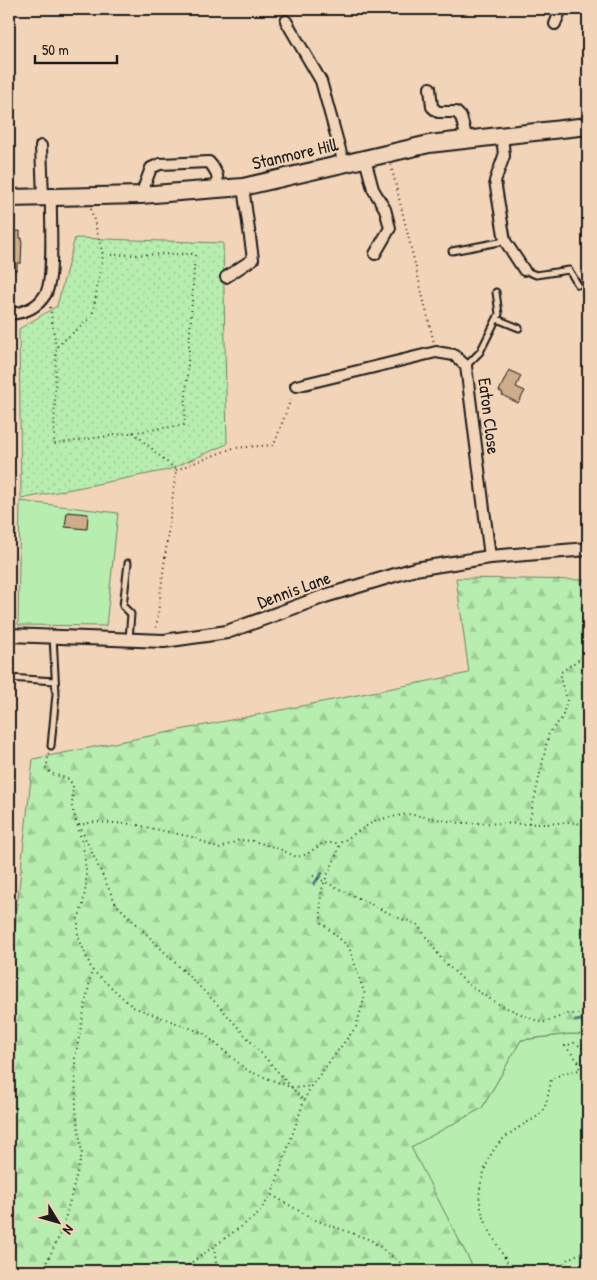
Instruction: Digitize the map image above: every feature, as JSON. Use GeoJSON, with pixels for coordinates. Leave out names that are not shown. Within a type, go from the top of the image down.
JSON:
{"type":"FeatureCollection","features":[{"type":"Feature","properties":{"kind":"main road","name":"Stanmore Hill"},"geometry":{"type":"LineString","coordinates":[[9,198],[141,195],[243,187],[388,153],[467,139],[588,126]]}},
{"type":"Feature","properties":{"kind":"street"},"geometry":{"type":"LineString","coordinates":[[555,24],[561,9]]}},
{"type":"Feature","properties":{"kind":"street"},"geometry":{"type":"LineString","coordinates":[[286,20],[321,81],[344,164]]}},
{"type":"Feature","properties":{"kind":"street"},"geometry":{"type":"LineString","coordinates":[[430,88],[432,107],[438,112],[456,112],[461,117],[467,139]]}},
{"type":"Feature","properties":{"kind":"street"},"geometry":{"type":"LineString","coordinates":[[502,134],[504,156],[495,181],[505,241],[524,270]]}},
{"type":"Feature","properties":{"kind":"street"},"geometry":{"type":"LineString","coordinates":[[9,314],[28,311],[47,293],[50,274],[47,197],[41,146]]}},
{"type":"Feature","properties":{"kind":"street"},"geometry":{"type":"LineString","coordinates":[[365,159],[373,189],[385,209],[390,228],[375,254]]}},
{"type":"Feature","properties":{"kind":"street"},"geometry":{"type":"LineString","coordinates":[[141,195],[151,168],[160,164],[208,162],[214,168],[218,179],[217,190]]}},
{"type":"Feature","properties":{"kind":"street"},"geometry":{"type":"LineString","coordinates":[[226,277],[253,259],[243,187]]}},
{"type":"Feature","properties":{"kind":"street"},"geometry":{"type":"LineString","coordinates":[[296,386],[436,352]]}},
{"type":"Feature","properties":{"kind":"street","name":"Eaton Close"},"geometry":{"type":"LineString","coordinates":[[436,352],[454,355],[466,366],[490,557]]}},
{"type":"Feature","properties":{"kind":"street","name":"Dennis Lane"},"geometry":{"type":"LineString","coordinates":[[9,635],[164,641],[228,632],[325,596],[415,569],[490,557],[588,549]]}},
{"type":"Feature","properties":{"kind":"lane"},"geometry":{"type":"LineString","coordinates":[[452,251],[505,241]]}},
{"type":"Feature","properties":{"kind":"lane"},"geometry":{"type":"LineString","coordinates":[[524,270],[536,275],[569,270],[578,285]]}},
{"type":"Feature","properties":{"kind":"lane"},"geometry":{"type":"LineString","coordinates":[[466,366],[480,352],[500,314],[496,292]]}},
{"type":"Feature","properties":{"kind":"lane"},"geometry":{"type":"LineString","coordinates":[[497,319],[519,328]]}},
{"type":"Feature","properties":{"kind":"lane"},"geometry":{"type":"LineString","coordinates":[[128,563],[123,606],[131,614],[129,639]]}},
{"type":"Feature","properties":{"kind":"lane"},"geometry":{"type":"LineString","coordinates":[[51,746],[55,682],[54,636]]}},
{"type":"Feature","properties":{"kind":"lane"},"geometry":{"type":"LineString","coordinates":[[9,678],[55,682]]}},
{"type":"Feature","properties":{"kind":"path"},"geometry":{"type":"LineString","coordinates":[[388,153],[436,352]]}},
{"type":"Feature","properties":{"kind":"path"},"geometry":{"type":"LineString","coordinates":[[56,347],[92,317],[103,255],[88,195]]}},
{"type":"Feature","properties":{"kind":"path"},"geometry":{"type":"LineString","coordinates":[[47,293],[56,347],[54,444],[184,425],[195,254],[103,255]]}},
{"type":"Feature","properties":{"kind":"path"},"geometry":{"type":"LineString","coordinates":[[176,470],[233,448],[274,445],[296,386]]}},
{"type":"Feature","properties":{"kind":"path"},"geometry":{"type":"LineString","coordinates":[[133,432],[176,470]]}},
{"type":"Feature","properties":{"kind":"path"},"geometry":{"type":"LineString","coordinates":[[155,640],[176,470]]}},
{"type":"Feature","properties":{"kind":"path"},"geometry":{"type":"LineString","coordinates":[[529,822],[550,733],[562,718],[567,700],[561,682],[561,672],[588,654]]}},
{"type":"Feature","properties":{"kind":"path"},"geometry":{"type":"LineString","coordinates":[[51,746],[46,768],[52,774],[69,779],[73,786],[72,807],[83,846],[86,869],[86,885],[78,919],[78,936],[92,970],[133,1007],[203,1033],[248,1071],[294,1088],[312,1086]]}},
{"type":"Feature","properties":{"kind":"path"},"geometry":{"type":"LineString","coordinates":[[79,825],[95,822],[132,824],[192,838],[219,849],[239,840],[253,841],[277,848],[297,857],[307,854],[323,843],[340,843],[376,820],[408,814],[460,823],[529,822],[548,824],[568,822],[588,826]]}},
{"type":"Feature","properties":{"kind":"path"},"geometry":{"type":"LineString","coordinates":[[75,821],[79,825],[116,904],[218,1005],[304,1101]]}},
{"type":"Feature","properties":{"kind":"path"},"geometry":{"type":"LineString","coordinates":[[180,1271],[257,1215],[272,1194],[304,1101],[312,1086],[356,1026],[365,995],[349,947],[321,922],[320,898],[324,882],[338,855],[340,843]]}},
{"type":"Feature","properties":{"kind":"path"},"geometry":{"type":"LineString","coordinates":[[313,876],[399,918],[418,924],[442,961],[471,987],[500,1006],[542,1023],[568,1014],[588,1014]]}},
{"type":"Feature","properties":{"kind":"path"},"geometry":{"type":"LineString","coordinates":[[42,1271],[62,1231],[82,1154],[76,1110],[75,1058],[92,970]]}},
{"type":"Feature","properties":{"kind":"path"},"geometry":{"type":"LineString","coordinates":[[588,1050],[574,1043],[565,1046],[578,1061],[588,1066]]}},
{"type":"Feature","properties":{"kind":"path"},"geometry":{"type":"LineString","coordinates":[[512,1271],[491,1233],[480,1203],[480,1186],[486,1166],[494,1147],[509,1134],[543,1113],[548,1101],[552,1079],[564,1073],[580,1070],[578,1061]]}},
{"type":"Feature","properties":{"kind":"path"},"geometry":{"type":"LineString","coordinates":[[272,1194],[315,1220],[370,1240],[411,1271]]}},
{"type":"Feature","properties":{"kind":"path"},"geometry":{"type":"LineString","coordinates":[[214,1247],[217,1271]]}},
{"type":"Feature","properties":{"kind":"path"},"geometry":{"type":"LineString","coordinates":[[557,1271],[568,1259],[588,1249]]}},
{"type":"Feature","properties":{"kind":"green space"},"geometry":{"type":"Polygon","coordinates":[[[75,238],[223,243],[227,444],[168,470],[21,499],[19,329],[57,306],[75,238]]]}},
{"type":"Feature","properties":{"kind":"green space"},"geometry":{"type":"Polygon","coordinates":[[[20,501],[118,513],[106,626],[18,625],[20,501]]]}},
{"type":"Feature","properties":{"kind":"green space"},"geometry":{"type":"Polygon","coordinates":[[[456,578],[588,580],[588,1035],[570,1034],[521,1040],[482,1108],[411,1147],[475,1271],[9,1271],[9,980],[33,759],[469,673],[456,578]]]}},
{"type":"Feature","properties":{"kind":"green space"},"geometry":{"type":"Polygon","coordinates":[[[570,1034],[588,1035],[588,1271],[475,1271],[410,1147],[482,1108],[521,1040],[570,1034]]]}},
{"type":"Feature","properties":{"kind":"building"},"geometry":{"type":"Polygon","coordinates":[[[20,231],[20,238],[22,238],[21,263],[17,263],[17,270],[9,270],[9,232],[20,231]]]}},
{"type":"Feature","properties":{"kind":"building"},"geometry":{"type":"Polygon","coordinates":[[[509,370],[521,376],[516,387],[525,391],[518,403],[502,395],[503,393],[499,391],[509,370]]]}},
{"type":"Feature","properties":{"kind":"building"},"geometry":{"type":"Polygon","coordinates":[[[67,512],[88,514],[87,529],[65,527],[67,512]]]}},
{"type":"Feature","properties":{"kind":"waterway"},"geometry":{"type":"LineString","coordinates":[[314,884],[322,873]]}},
{"type":"Feature","properties":{"kind":"waterway"},"geometry":{"type":"LineString","coordinates":[[575,1021],[588,1019]]}}]}
